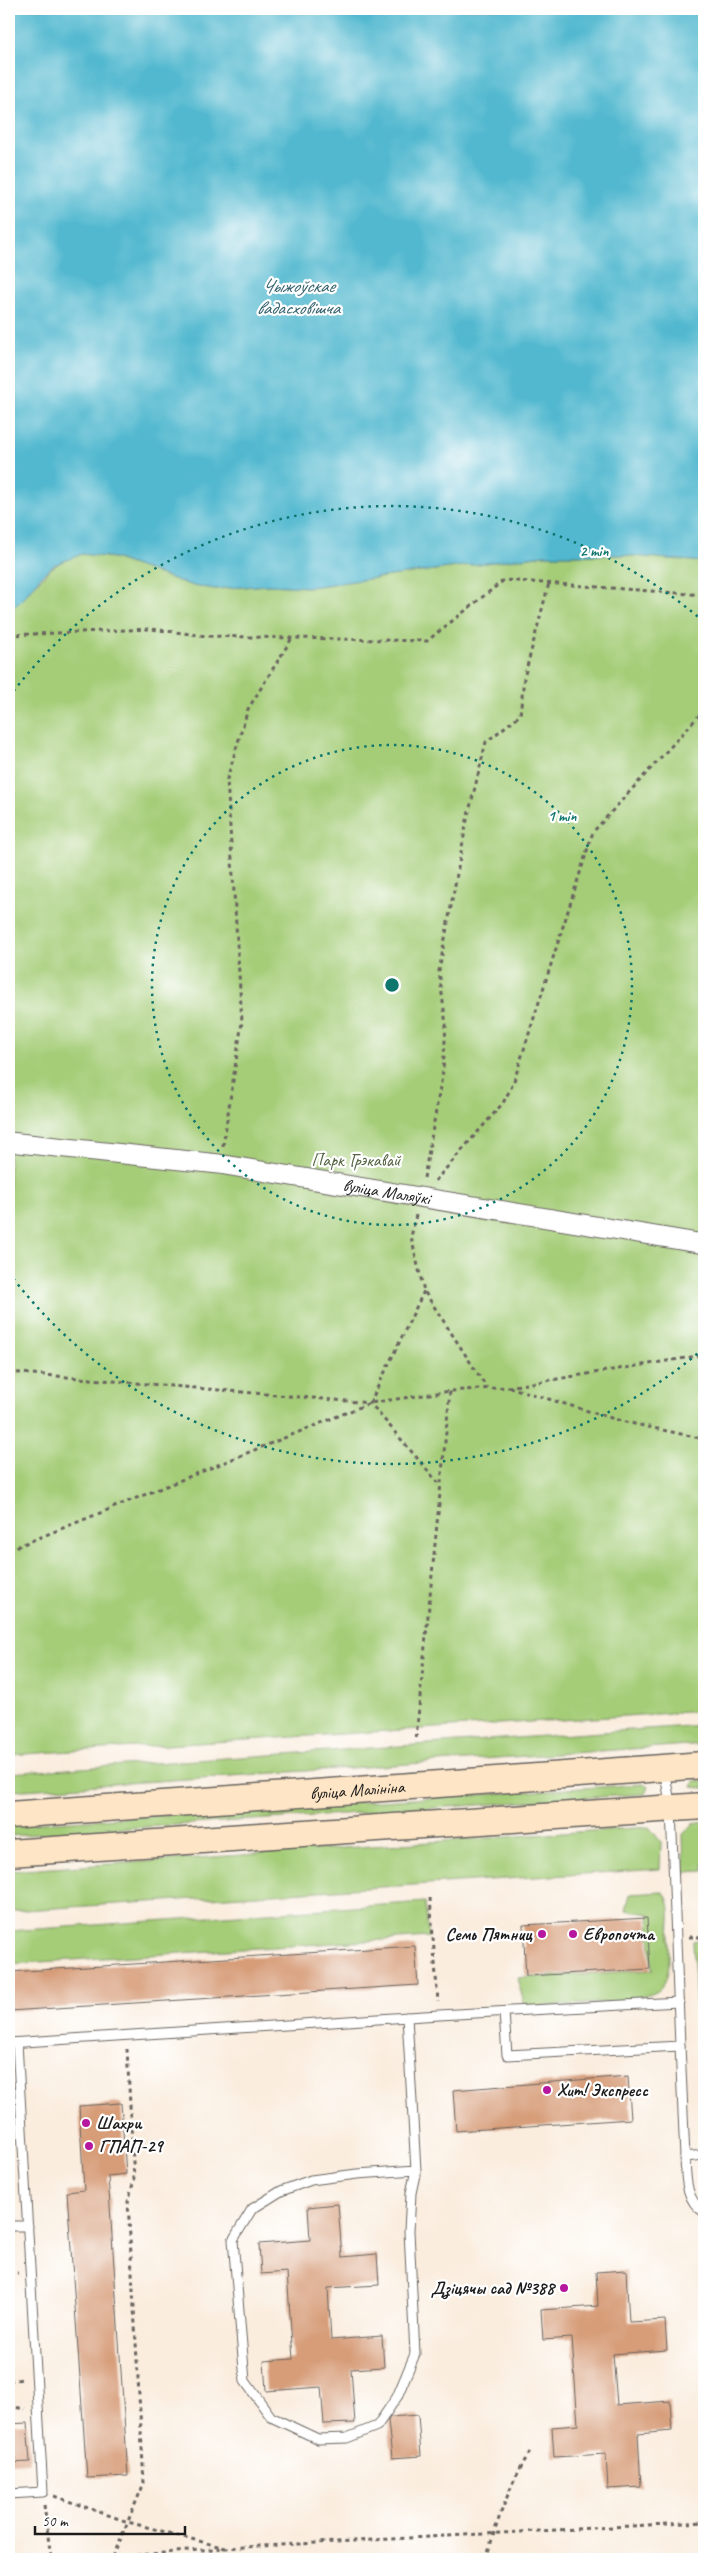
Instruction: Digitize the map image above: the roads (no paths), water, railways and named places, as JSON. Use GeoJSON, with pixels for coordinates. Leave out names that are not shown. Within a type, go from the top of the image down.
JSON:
{"type":"FeatureCollection","features":[{"type":"Feature","properties":{"kind":"main road","name":"вуліца Малініна"},"geometry":{"type":"LineString","coordinates":[[9,1815],[704,1765]]}},
{"type":"Feature","properties":{"kind":"main road"},"geometry":{"type":"LineString","coordinates":[[9,1853],[704,1806]]}},
{"type":"Feature","properties":{"kind":"street","name":"вуліца Маляўкі"},"geometry":{"type":"LineString","coordinates":[[9,1142],[219,1164],[704,1244]]}},
{"type":"Feature","properties":{"kind":"lane"},"geometry":{"type":"LineString","coordinates":[[664,1768],[671,1808],[686,2187],[698,2208],[704,2212]]}},
{"type":"Feature","properties":{"kind":"lane"},"geometry":{"type":"LineString","coordinates":[[9,2494],[43,2492],[28,2226],[13,2043],[407,2017],[679,2002]]}},
{"type":"Feature","properties":{"kind":"lane"},"geometry":{"type":"LineString","coordinates":[[504,2012],[507,2055],[680,2046]]}},
{"type":"Feature","properties":{"kind":"lane"},"geometry":{"type":"LineString","coordinates":[[407,2017],[416,2170],[411,2193],[409,2230],[415,2354],[397,2397],[377,2426],[347,2438],[318,2439],[272,2417],[244,2380],[233,2240],[252,2209],[281,2192],[310,2180],[356,2174],[416,2170]]}},
{"type":"Feature","properties":{"kind":"lane"},"geometry":{"type":"LineString","coordinates":[[685,2157],[704,2155]]}},
{"type":"Feature","properties":{"kind":"lane"},"geometry":{"type":"LineString","coordinates":[[9,2226],[28,2226]]}},
{"type":"Feature","properties":{"kind":"water","name":"Чыжоўскае вадасховішча"},"geometry":{"type":"Polygon","coordinates":[[[9,9],[704,9],[704,562],[622,555],[544,555],[310,587],[268,585],[216,589],[193,586],[114,558],[82,554],[54,565],[42,575],[20,602],[9,610],[9,9]]]}},
{"type":"Feature","properties":{"kind":"place","name":"Семь Пятниц"},"geometry":{"type":"Point","coordinates":[542,1934]}},
{"type":"Feature","properties":{"kind":"place","name":"Европочта"},"geometry":{"type":"Point","coordinates":[573,1934]}},
{"type":"Feature","properties":{"kind":"place","name":"Хит! Экспресс"},"geometry":{"type":"Point","coordinates":[547,2090]}},
{"type":"Feature","properties":{"kind":"place","name":"Шахри"},"geometry":{"type":"Point","coordinates":[86,2123]}},
{"type":"Feature","properties":{"kind":"place","name":"ГПАП-29"},"geometry":{"type":"Point","coordinates":[89,2146]}},
{"type":"Feature","properties":{"kind":"place","name":"Дзіцячы сад №388"},"geometry":{"type":"Point","coordinates":[564,2288]}},
{"type":"Feature","properties":{"kind":"park label","name":"Парк Грэкавай"},"geometry":{"type":"Point","coordinates":[356,1160]}}]}
